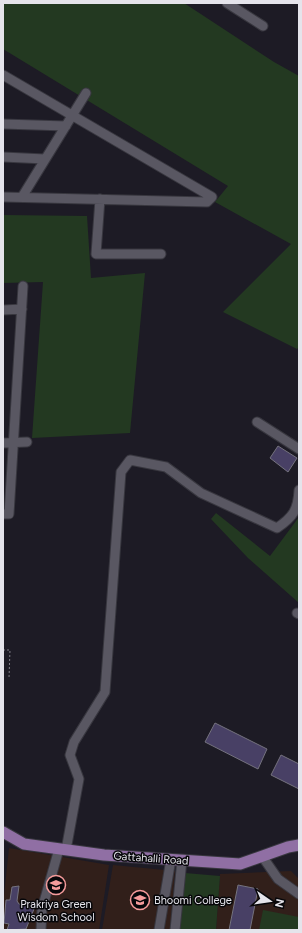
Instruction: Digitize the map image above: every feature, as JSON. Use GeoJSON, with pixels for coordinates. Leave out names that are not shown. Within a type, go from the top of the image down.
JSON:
{"type":"FeatureCollection","features":[{"type":"Feature","properties":{"kind":"main road","name":"Gattahalli Road"},"geometry":{"type":"LineString","coordinates":[[3,832],[24,844],[104,855],[240,864],[288,847],[299,846]]}},
{"type":"Feature","properties":{"kind":"street"},"geometry":{"type":"LineString","coordinates":[[227,3],[263,26]]}},
{"type":"Feature","properties":{"kind":"street"},"geometry":{"type":"LineString","coordinates":[[3,76],[212,198],[207,202],[3,197]]}},
{"type":"Feature","properties":{"kind":"street"},"geometry":{"type":"LineString","coordinates":[[22,197],[86,93]]}},
{"type":"Feature","properties":{"kind":"street"},"geometry":{"type":"LineString","coordinates":[[3,124],[66,126]]}},
{"type":"Feature","properties":{"kind":"street"},"geometry":{"type":"LineString","coordinates":[[3,157],[45,159]]}},
{"type":"Feature","properties":{"kind":"street"},"geometry":{"type":"LineString","coordinates":[[100,199],[96,254],[161,254]]}},
{"type":"Feature","properties":{"kind":"street"},"geometry":{"type":"LineString","coordinates":[[3,514],[9,514],[23,286]]}},
{"type":"Feature","properties":{"kind":"street"},"geometry":{"type":"LineString","coordinates":[[3,310],[22,309]]}},
{"type":"Feature","properties":{"kind":"street"},"geometry":{"type":"LineString","coordinates":[[256,422],[299,449]]}},
{"type":"Feature","properties":{"kind":"street"},"geometry":{"type":"LineString","coordinates":[[3,443],[27,442]]}},
{"type":"Feature","properties":{"kind":"street"},"geometry":{"type":"LineString","coordinates":[[40,930],[42,909],[63,849],[79,779],[70,755],[74,742],[105,692],[121,472],[130,460],[166,466],[201,493],[276,528],[288,520],[298,506],[299,490]]}},
{"type":"Feature","properties":{"kind":"street"},"geometry":{"type":"LineString","coordinates":[[262,856],[278,879],[299,894]]}},
{"type":"Feature","properties":{"kind":"street"},"geometry":{"type":"LineString","coordinates":[[159,930],[176,860]]}},
{"type":"Feature","properties":{"kind":"street"},"geometry":{"type":"LineString","coordinates":[[175,930],[176,860]]}},
{"type":"Feature","properties":{"kind":"path"},"geometry":{"type":"LineString","coordinates":[[3,650],[10,650],[9,678]]}},
{"type":"Feature","properties":{"kind":"shaded area","name":"Prakriya Green Wisdom School"},"geometry":{"type":"Polygon","coordinates":[[[9,848],[109,865],[99,930],[3,930],[3,905],[9,848]]]}},
{"type":"Feature","properties":{"kind":"shaded area","name":"Bhoomi College"},"geometry":{"type":"Polygon","coordinates":[[[113,865],[175,871],[170,930],[102,930],[113,865]]]}},
{"type":"Feature","properties":{"kind":"shaded area"},"geometry":{"type":"Polygon","coordinates":[[[291,871],[299,879],[299,930],[216,930],[220,874],[291,871]]]}},
{"type":"Feature","properties":{"kind":"green space"},"geometry":{"type":"Polygon","coordinates":[[[3,3],[184,3],[274,62],[299,76],[299,347],[297,349],[223,312],[291,244],[215,202],[228,186],[3,49],[3,3]]]}},
{"type":"Feature","properties":{"kind":"green space"},"geometry":{"type":"Polygon","coordinates":[[[3,215],[87,216],[91,278],[145,273],[130,433],[32,438],[43,282],[3,283],[3,215]]]}},
{"type":"Feature","properties":{"kind":"green space"},"geometry":{"type":"Polygon","coordinates":[[[216,513],[270,556],[299,517],[299,603],[248,558],[211,519],[216,513]]]}},
{"type":"Feature","properties":{"kind":"green space"},"geometry":{"type":"Polygon","coordinates":[[[185,873],[220,876],[216,930],[179,930],[185,873]]]}},
{"type":"Feature","properties":{"kind":"green space"},"geometry":{"type":"Polygon","coordinates":[[[263,910],[299,917],[299,930],[259,930],[263,910]]]}},
{"type":"Feature","properties":{"kind":"building"},"geometry":{"type":"Polygon","coordinates":[[[278,446],[297,458],[288,472],[270,458],[278,446]]]}},
{"type":"Feature","properties":{"kind":"building"},"geometry":{"type":"Polygon","coordinates":[[[215,723],[267,749],[258,769],[205,742],[215,723]]]}},
{"type":"Feature","properties":{"kind":"building"},"geometry":{"type":"Polygon","coordinates":[[[281,755],[299,764],[299,789],[271,775],[281,755]]]}},
{"type":"Feature","properties":{"kind":"building"},"geometry":{"type":"Polygon","coordinates":[[[238,885],[258,889],[250,930],[229,930],[238,885]]]}},
{"type":"Feature","properties":{"kind":"building"},"geometry":{"type":"Polygon","coordinates":[[[19,886],[17,901],[19,904],[34,909],[26,929],[7,930],[9,924],[4,923],[6,900],[10,900],[12,887],[19,886]]]}},
{"type":"Feature","properties":{"kind":"place","name":"Prakriya Green Wisdom School"},"geometry":{"type":"Point","coordinates":[56,885]}},
{"type":"Feature","properties":{"kind":"place","name":"Bhoomi College"},"geometry":{"type":"Point","coordinates":[140,900]}}]}
